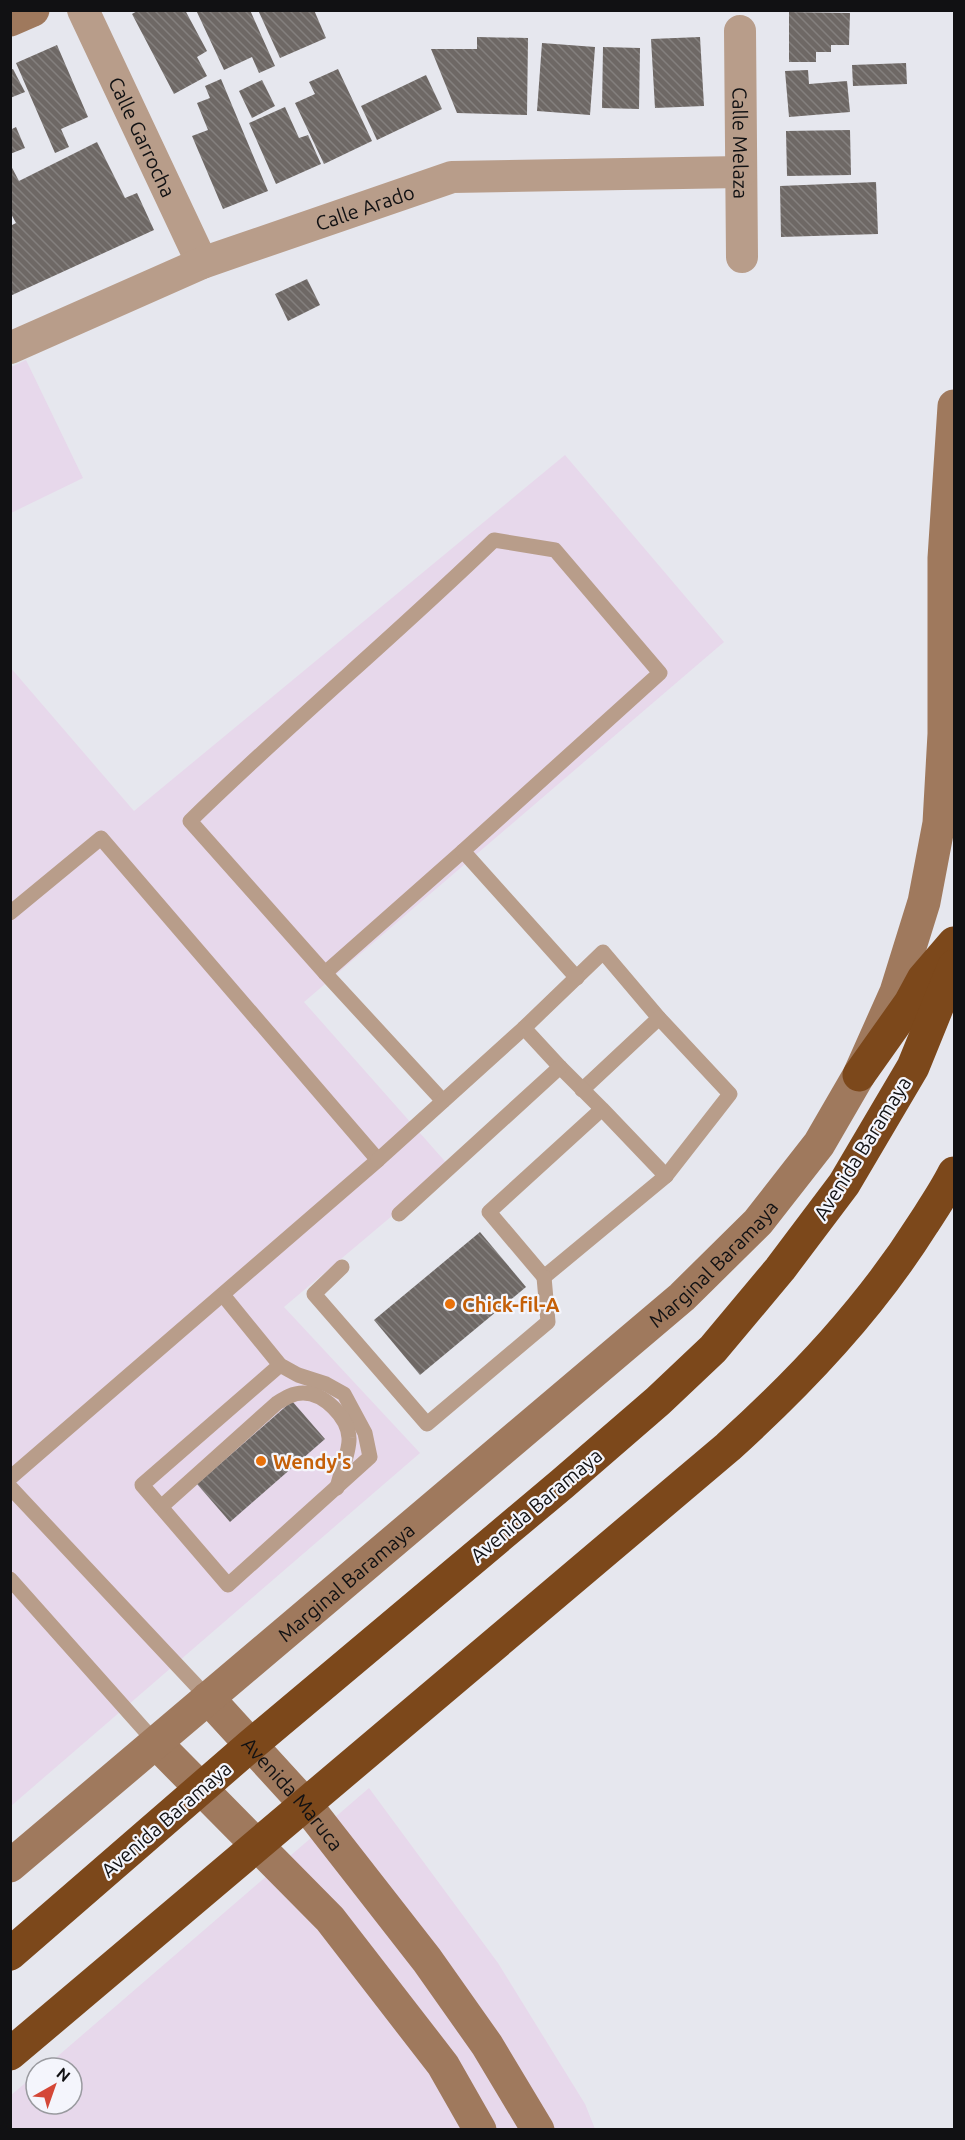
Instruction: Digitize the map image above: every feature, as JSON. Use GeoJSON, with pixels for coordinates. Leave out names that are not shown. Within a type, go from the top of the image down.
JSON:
{"type":"FeatureCollection","features":[{"type":"Feature","properties":{"kind":"highway"},"geometry":{"type":"LineString","coordinates":[[859,1075],[910,1003],[923,979],[954,943]]}},
{"type":"Feature","properties":{"kind":"highway","name":"Avenida Baramaya"},"geometry":{"type":"LineString","coordinates":[[10,1954],[251,1744],[562,1484],[658,1401],[713,1349],[780,1269],[844,1184],[913,1067],[954,966]]}},
{"type":"Feature","properties":{"kind":"highway"},"geometry":{"type":"LineString","coordinates":[[10,2054],[728,1447],[776,1403],[820,1358],[883,1284],[954,1173]]}},
{"type":"Feature","properties":{"kind":"street"},"geometry":{"type":"LineString","coordinates":[[10,20],[33,10]]}},
{"type":"Feature","properties":{"kind":"street","name":"Calle Garrocha"},"geometry":{"type":"LineString","coordinates":[[83,10],[202,263]]}},
{"type":"Feature","properties":{"kind":"street","name":"Calle Melaza"},"geometry":{"type":"LineString","coordinates":[[740,31],[742,257]]}},
{"type":"Feature","properties":{"kind":"street","name":"Calle Arado"},"geometry":{"type":"LineString","coordinates":[[10,348],[202,263],[452,177],[741,172]]}},
{"type":"Feature","properties":{"kind":"street","name":"Marginal Baramaya"},"geometry":{"type":"LineString","coordinates":[[10,1866],[682,1297],[758,1222],[819,1144],[859,1075],[896,992],[924,903],[939,823],[944,734],[944,558],[954,406]]}},
{"type":"Feature","properties":{"kind":"street","name":"Avenida Maruca"},"geometry":{"type":"LineString","coordinates":[[208,1698],[306,1805],[427,1960],[487,2045],[538,2130]]}},
{"type":"Feature","properties":{"kind":"street"},"geometry":{"type":"LineString","coordinates":[[156,1743],[330,1919],[443,2065],[480,2130]]}},
{"type":"Feature","properties":{"kind":"lane"},"geometry":{"type":"LineString","coordinates":[[326,973],[660,673],[555,550],[494,540],[452,581],[254,758],[190,821],[326,973],[443,1101]]}},
{"type":"Feature","properties":{"kind":"lane"},"geometry":{"type":"LineString","coordinates":[[10,914],[101,838],[378,1160]]}},
{"type":"Feature","properties":{"kind":"lane"},"geometry":{"type":"LineString","coordinates":[[463,850],[577,978]]}},
{"type":"Feature","properties":{"kind":"lane"},"geometry":{"type":"LineString","coordinates":[[10,1478],[378,1160],[525,1028],[603,952],[659,1018],[730,1094],[666,1176],[544,1277]]}},
{"type":"Feature","properties":{"kind":"lane"},"geometry":{"type":"LineString","coordinates":[[582,1090],[659,1018]]}},
{"type":"Feature","properties":{"kind":"lane"},"geometry":{"type":"LineString","coordinates":[[525,1028],[666,1176]]}},
{"type":"Feature","properties":{"kind":"lane"},"geometry":{"type":"LineString","coordinates":[[399,1214],[560,1067]]}},
{"type":"Feature","properties":{"kind":"lane"},"geometry":{"type":"LineString","coordinates":[[342,1267],[314,1294],[427,1424],[548,1322],[544,1277],[489,1212],[602,1109]]}},
{"type":"Feature","properties":{"kind":"lane"},"geometry":{"type":"LineString","coordinates":[[223,1295],[280,1365],[344,1394],[365,1432],[370,1457],[228,1585],[142,1485],[280,1365]]}},
{"type":"Feature","properties":{"kind":"lane"},"geometry":{"type":"LineString","coordinates":[[161,1507],[277,1403],[288,1396],[304,1393],[321,1398],[334,1408],[346,1423],[349,1439],[337,1488]]}},
{"type":"Feature","properties":{"kind":"lane","name":"Avenida Maruca"},"geometry":{"type":"LineString","coordinates":[[10,1487],[208,1698]]}},
{"type":"Feature","properties":{"kind":"lane"},"geometry":{"type":"LineString","coordinates":[[10,1579],[156,1743]]}},
{"type":"Feature","properties":{"kind":"shaded area"},"geometry":{"type":"Polygon","coordinates":[[[26,360],[83,478],[11,513],[11,367],[26,360]]]}},
{"type":"Feature","properties":{"kind":"shaded area"},"geometry":{"type":"Polygon","coordinates":[[[565,455],[724,642],[304,1002],[450,1167],[284,1307],[420,1453],[11,1806],[10,667],[134,811],[565,455]]]}},
{"type":"Feature","properties":{"kind":"shaded area"},"geometry":{"type":"Polygon","coordinates":[[[369,1788],[498,1963],[585,2104],[595,2129],[11,2129],[10,2096],[24,2084],[24,2116],[84,2116],[84,2056],[58,2056],[369,1788]]]}},
{"type":"Feature","properties":{"kind":"building"},"geometry":{"type":"Polygon","coordinates":[[[139,10],[185,10],[207,51],[197,57],[207,76],[174,94],[132,14],[139,10]]]}},
{"type":"Feature","properties":{"kind":"building"},"geometry":{"type":"Polygon","coordinates":[[[196,10],[250,10],[275,66],[259,73],[252,57],[224,70],[196,10]]]}},
{"type":"Feature","properties":{"kind":"building"},"geometry":{"type":"Polygon","coordinates":[[[258,10],[314,10],[326,38],[280,58],[258,10]]]}},
{"type":"Feature","properties":{"kind":"building"},"geometry":{"type":"Polygon","coordinates":[[[789,12],[850,13],[849,45],[831,45],[831,52],[816,52],[816,62],[789,62],[789,12]]]}},
{"type":"Feature","properties":{"kind":"building"},"geometry":{"type":"Polygon","coordinates":[[[477,37],[528,38],[527,115],[457,113],[431,49],[477,49],[477,37]]]}},
{"type":"Feature","properties":{"kind":"building"},"geometry":{"type":"Polygon","coordinates":[[[700,37],[704,106],[655,108],[651,39],[700,37]]]}},
{"type":"Feature","properties":{"kind":"building"},"geometry":{"type":"Polygon","coordinates":[[[542,43],[595,47],[590,115],[537,111],[542,43]]]}},
{"type":"Feature","properties":{"kind":"building"},"geometry":{"type":"Polygon","coordinates":[[[57,45],[88,117],[61,129],[69,147],[55,153],[16,63],[57,45]]]}},
{"type":"Feature","properties":{"kind":"building"},"geometry":{"type":"Polygon","coordinates":[[[603,47],[640,48],[639,109],[602,108],[603,47]]]}},
{"type":"Feature","properties":{"kind":"building"},"geometry":{"type":"Polygon","coordinates":[[[906,63],[907,84],[853,86],[852,65],[906,63]]]}},
{"type":"Feature","properties":{"kind":"building"},"geometry":{"type":"Polygon","coordinates":[[[13,69],[25,92],[10,98],[10,70],[13,69]]]}},
{"type":"Feature","properties":{"kind":"building"},"geometry":{"type":"Polygon","coordinates":[[[338,69],[372,141],[324,164],[295,103],[315,94],[309,82],[338,69]]]}},
{"type":"Feature","properties":{"kind":"building"},"geometry":{"type":"Polygon","coordinates":[[[808,70],[809,84],[847,81],[850,112],[789,117],[785,71],[808,70]]]}},
{"type":"Feature","properties":{"kind":"building"},"geometry":{"type":"Polygon","coordinates":[[[426,75],[442,109],[377,140],[361,106],[426,75]]]}},
{"type":"Feature","properties":{"kind":"building"},"geometry":{"type":"Polygon","coordinates":[[[221,79],[268,191],[223,209],[192,136],[208,130],[197,103],[210,98],[205,86],[221,79]]]}},
{"type":"Feature","properties":{"kind":"building"},"geometry":{"type":"Polygon","coordinates":[[[262,80],[275,106],[252,118],[239,91],[262,80]]]}},
{"type":"Feature","properties":{"kind":"building"},"geometry":{"type":"Polygon","coordinates":[[[285,107],[299,138],[308,135],[321,164],[276,184],[249,123],[285,107]]]}},
{"type":"Feature","properties":{"kind":"building"},"geometry":{"type":"Polygon","coordinates":[[[16,127],[25,148],[10,154],[10,130],[16,127]]]}},
{"type":"Feature","properties":{"kind":"building"},"geometry":{"type":"Polygon","coordinates":[[[850,130],[851,175],[787,176],[786,131],[850,130]]]}},
{"type":"Feature","properties":{"kind":"building"},"geometry":{"type":"Polygon","coordinates":[[[97,142],[125,198],[137,193],[154,230],[10,296],[10,226],[16,223],[10,212],[10,164],[19,181],[97,142]]]}},
{"type":"Feature","properties":{"kind":"building"},"geometry":{"type":"Polygon","coordinates":[[[876,182],[878,234],[781,237],[780,186],[876,182]]]}},
{"type":"Feature","properties":{"kind":"building"},"geometry":{"type":"Polygon","coordinates":[[[307,279],[320,305],[288,321],[275,294],[307,279]]]}},
{"type":"Feature","properties":{"kind":"building","name":"Chick-fil-A"},"geometry":{"type":"Polygon","coordinates":[[[480,1232],[526,1287],[420,1375],[374,1320],[480,1232]]]}},
{"type":"Feature","properties":{"kind":"building","name":"Wendy's"},"geometry":{"type":"Polygon","coordinates":[[[292,1401],[325,1439],[230,1522],[197,1484],[292,1401]]]}},
{"type":"Feature","properties":{"kind":"place","name":"Chick-fil-A"},"geometry":{"type":"Point","coordinates":[450,1304]}},
{"type":"Feature","properties":{"kind":"place","name":"Wendy's"},"geometry":{"type":"Point","coordinates":[261,1461]}}]}
